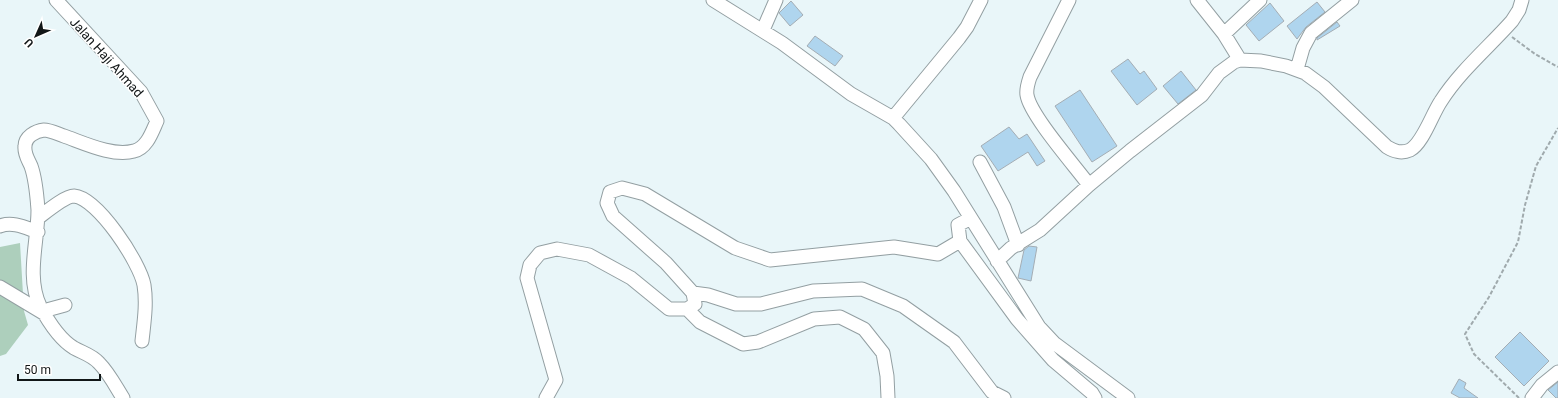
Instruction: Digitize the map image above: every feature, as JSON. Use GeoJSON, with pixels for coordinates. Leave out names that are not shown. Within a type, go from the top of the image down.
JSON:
{"type":"FeatureCollection","features":[{"type":"Feature","properties":{"kind":"street","name":"Jalan Haji Ahmad"},"geometry":{"type":"LineString","coordinates":[[56,0],[141,92],[157,121],[144,145],[134,151],[113,152],[44,130],[30,135],[24,144],[25,154],[31,166],[36,186],[38,232],[33,278],[36,293],[44,313],[54,329],[64,340],[75,348],[90,355],[100,363],[123,398]]}},
{"type":"Feature","properties":{"kind":"street"},"geometry":{"type":"LineString","coordinates":[[713,0],[763,30],[851,94],[893,118],[931,159],[954,191],[1031,316],[1046,336],[1064,352],[1128,398]]}},
{"type":"Feature","properties":{"kind":"street"},"geometry":{"type":"LineString","coordinates":[[763,30],[776,0]]}},
{"type":"Feature","properties":{"kind":"street"},"geometry":{"type":"LineString","coordinates":[[893,118],[959,38],[967,27],[981,0]]}},
{"type":"Feature","properties":{"kind":"street"},"geometry":{"type":"LineString","coordinates":[[1069,0],[1030,77],[1027,87],[1027,95],[1030,106],[1038,118],[1089,184]]}},
{"type":"Feature","properties":{"kind":"street"},"geometry":{"type":"LineString","coordinates":[[1197,0],[1224,34],[1240,60]]}},
{"type":"Feature","properties":{"kind":"street"},"geometry":{"type":"LineString","coordinates":[[1224,34],[1260,0]]}},
{"type":"Feature","properties":{"kind":"street"},"geometry":{"type":"LineString","coordinates":[[1297,69],[1302,48],[1311,33],[1352,0]]}},
{"type":"Feature","properties":{"kind":"street"},"geometry":{"type":"LineString","coordinates":[[997,261],[1011,248],[1040,230],[1089,184],[1202,96],[1213,79],[1234,62],[1240,60],[1261,61],[1297,69],[1324,87],[1387,147],[1395,151],[1403,152],[1410,149],[1417,143],[1442,99],[1456,81],[1503,30],[1515,15],[1522,0]]}},
{"type":"Feature","properties":{"kind":"street"},"geometry":{"type":"LineString","coordinates":[[980,162],[1004,207],[1018,245]]}},
{"type":"Feature","properties":{"kind":"street"},"geometry":{"type":"LineString","coordinates":[[546,398],[556,380],[526,278],[530,265],[540,253],[557,249],[589,255],[631,278],[669,309],[686,309],[695,304],[693,293],[666,263],[613,216],[607,203],[610,192],[622,188],[645,194],[735,248],[770,260],[894,247],[938,254],[960,241]]}},
{"type":"Feature","properties":{"kind":"street"},"geometry":{"type":"LineString","coordinates":[[38,218],[63,200],[73,196],[90,204],[109,222],[130,256],[143,284],[145,312],[142,341]]}},
{"type":"Feature","properties":{"kind":"street"},"geometry":{"type":"LineString","coordinates":[[971,218],[958,225],[960,241],[1017,320],[1053,360],[1092,393],[1095,398]]}},
{"type":"Feature","properties":{"kind":"street"},"geometry":{"type":"LineString","coordinates":[[0,226],[5,224],[14,225],[38,232]]}},
{"type":"Feature","properties":{"kind":"street"},"geometry":{"type":"LineString","coordinates":[[0,287],[44,313],[65,305]]}},
{"type":"Feature","properties":{"kind":"street"},"geometry":{"type":"LineString","coordinates":[[693,293],[708,295],[736,304],[761,304],[813,291],[862,289],[903,306],[954,342],[992,392],[1004,398]]}},
{"type":"Feature","properties":{"kind":"street"},"geometry":{"type":"LineString","coordinates":[[686,309],[700,322],[743,344],[758,342],[814,319],[840,317],[864,329],[883,353],[887,376],[888,398]]}},
{"type":"Feature","properties":{"kind":"street"},"geometry":{"type":"LineString","coordinates":[[1532,398],[1542,385],[1558,372]]}},
{"type":"Feature","properties":{"kind":"path"},"geometry":{"type":"LineString","coordinates":[[1503,30],[1535,54],[1558,67]]}},
{"type":"Feature","properties":{"kind":"path"},"geometry":{"type":"LineString","coordinates":[[1519,398],[1474,354],[1465,334],[1489,297],[1518,242],[1525,205],[1536,166],[1558,128]]}},
{"type":"Feature","properties":{"kind":"green space"},"geometry":{"type":"Polygon","coordinates":[[[20,243],[24,311],[28,325],[6,354],[0,356],[0,247],[20,243]]]}},
{"type":"Feature","properties":{"kind":"building"},"geometry":{"type":"Polygon","coordinates":[[[791,1],[803,15],[790,26],[779,13],[791,1]]]}},
{"type":"Feature","properties":{"kind":"building"},"geometry":{"type":"Polygon","coordinates":[[[1317,2],[1325,12],[1306,27],[1297,39],[1287,26],[1317,2]]]}},
{"type":"Feature","properties":{"kind":"building"},"geometry":{"type":"Polygon","coordinates":[[[1270,3],[1284,21],[1259,41],[1246,25],[1270,3]]]}},
{"type":"Feature","properties":{"kind":"building"},"geometry":{"type":"Polygon","coordinates":[[[1337,22],[1340,26],[1317,40],[1317,38],[1337,22]]]}},
{"type":"Feature","properties":{"kind":"building"},"geometry":{"type":"Polygon","coordinates":[[[815,36],[843,56],[835,66],[807,46],[815,36]]]}},
{"type":"Feature","properties":{"kind":"building"},"geometry":{"type":"Polygon","coordinates":[[[1128,59],[1140,74],[1144,71],[1157,89],[1137,105],[1111,71],[1128,59]]]}},
{"type":"Feature","properties":{"kind":"building"},"geometry":{"type":"Polygon","coordinates":[[[1181,71],[1196,90],[1178,104],[1163,86],[1181,71]]]}},
{"type":"Feature","properties":{"kind":"building"},"geometry":{"type":"Polygon","coordinates":[[[1080,90],[1117,146],[1092,162],[1055,106],[1080,90]]]}},
{"type":"Feature","properties":{"kind":"building"},"geometry":{"type":"Polygon","coordinates":[[[1009,127],[1019,139],[1027,134],[1045,161],[1037,166],[1028,152],[998,171],[981,146],[1009,127]]]}},
{"type":"Feature","properties":{"kind":"building"},"geometry":{"type":"Polygon","coordinates":[[[1029,246],[1037,247],[1031,281],[1018,278],[1024,250],[1029,246]]]}},
{"type":"Feature","properties":{"kind":"building"},"geometry":{"type":"Polygon","coordinates":[[[1520,332],[1549,361],[1524,386],[1495,357],[1520,332]]]}},
{"type":"Feature","properties":{"kind":"building"},"geometry":{"type":"Polygon","coordinates":[[[1459,379],[1466,383],[1464,388],[1478,398],[1460,398],[1451,393],[1459,379]]]}},
{"type":"Feature","properties":{"kind":"building"},"geometry":{"type":"Polygon","coordinates":[[[1558,382],[1558,398],[1556,398],[1548,390],[1558,382]]]}}]}
